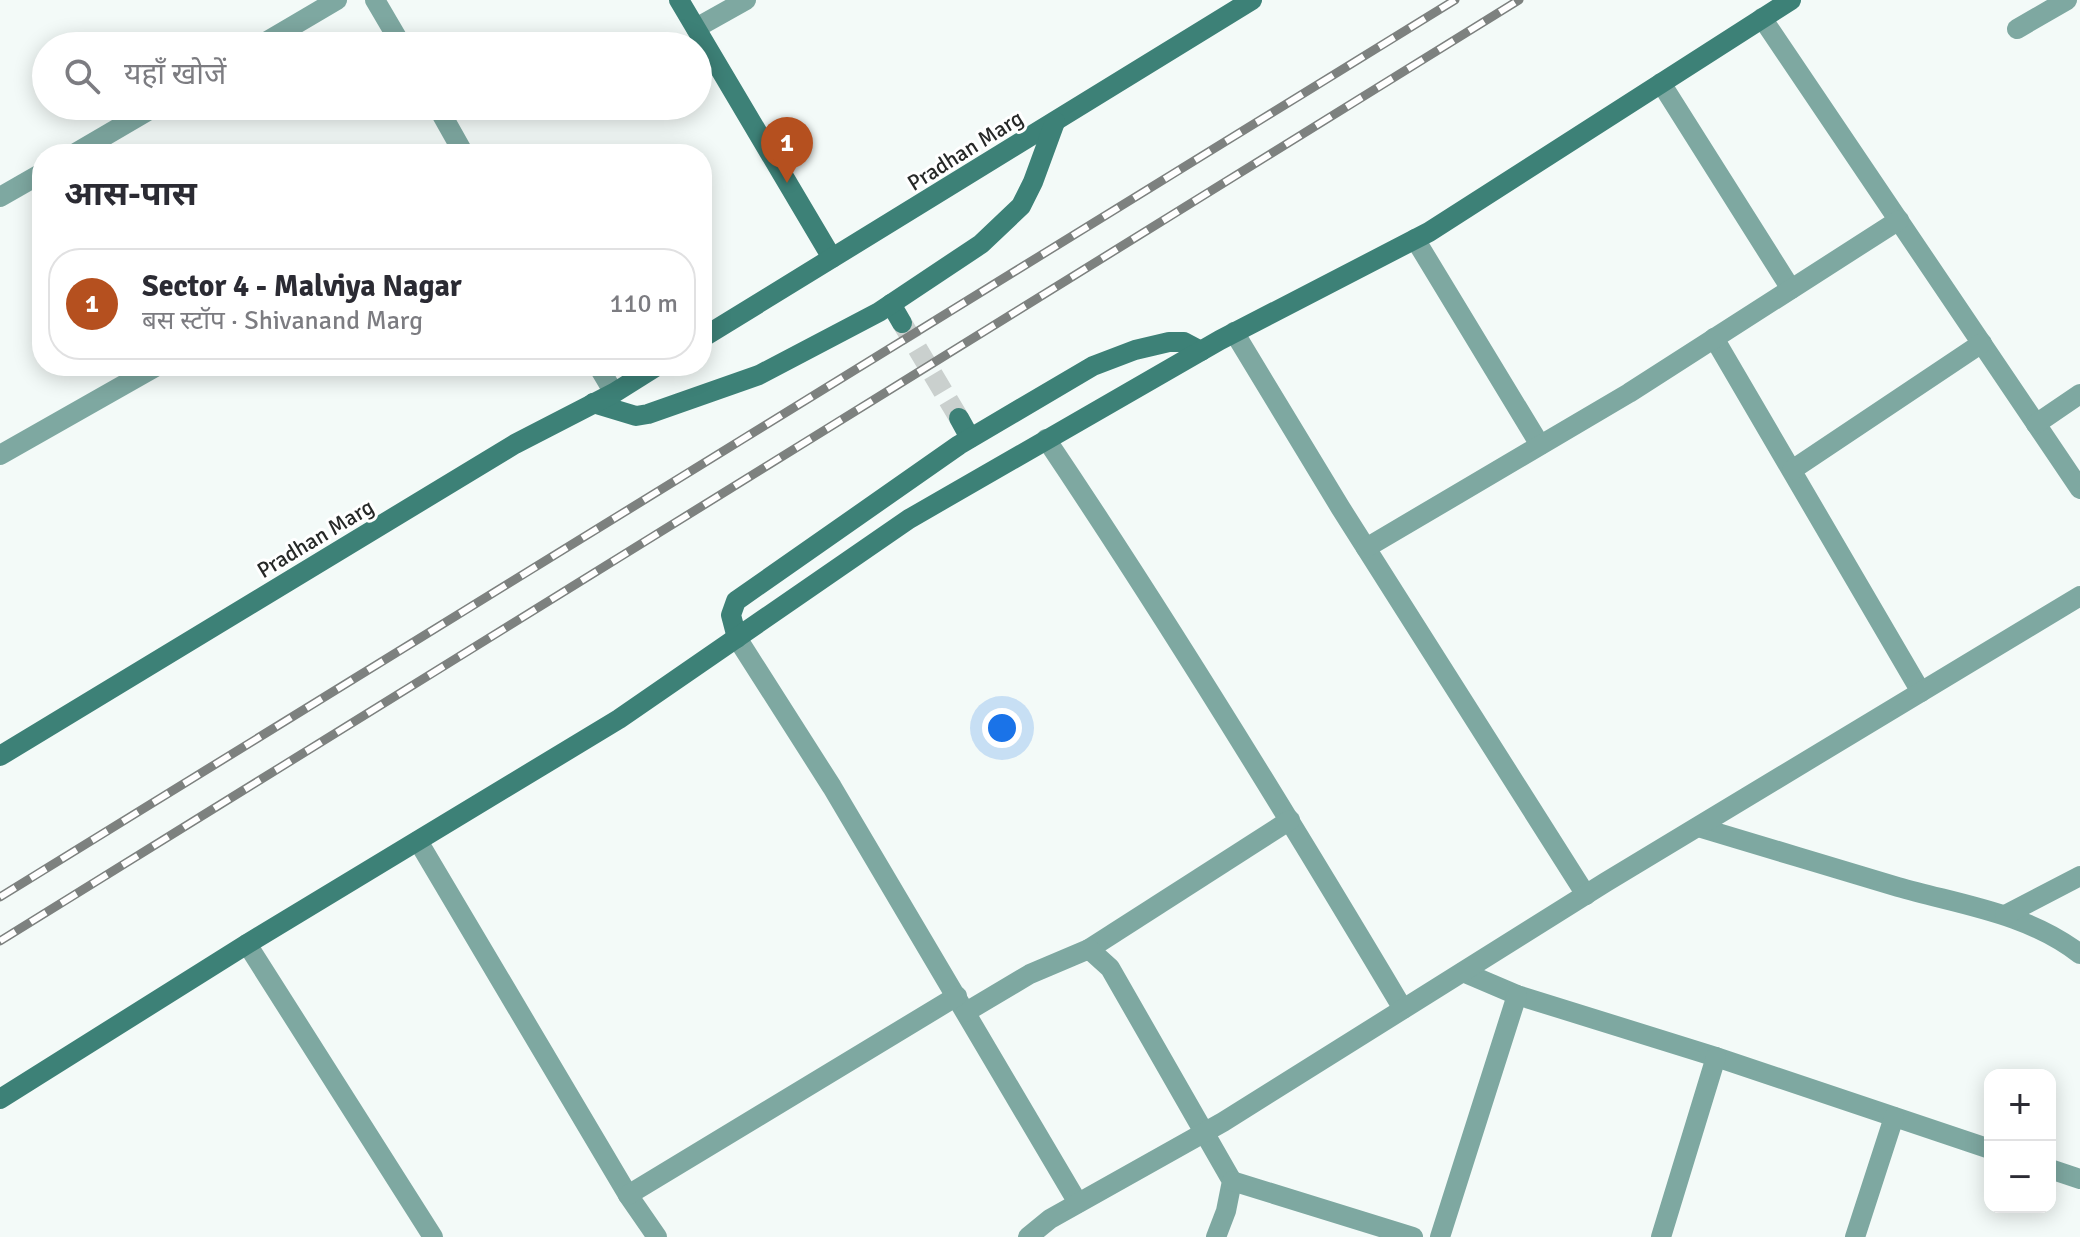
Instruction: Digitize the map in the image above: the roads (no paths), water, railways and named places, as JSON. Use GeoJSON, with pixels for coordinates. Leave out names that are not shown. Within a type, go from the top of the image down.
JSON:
{"type":"FeatureCollection","features":[{"type":"Feature","properties":{"kind":"street"},"geometry":{"type":"LineString","coordinates":[[283,32],[337,0]]}},
{"type":"Feature","properties":{"kind":"street"},"geometry":{"type":"LineString","coordinates":[[375,0],[394,32]]}},
{"type":"Feature","properties":{"kind":"street"},"geometry":{"type":"LineString","coordinates":[[679,0],[698,32]]}},
{"type":"Feature","properties":{"kind":"street"},"geometry":{"type":"LineString","coordinates":[[696,28],[746,0]]}},
{"type":"Feature","properties":{"kind":"street","name":"Pradhan Marg"},"geometry":{"type":"LineString","coordinates":[[712,332],[1252,0]]}},
{"type":"Feature","properties":{"kind":"street"},"geometry":{"type":"LineString","coordinates":[[0,1099],[247,944],[619,719],[909,519],[1234,332],[1415,239],[1791,0]]}},
{"type":"Feature","properties":{"kind":"street"},"geometry":{"type":"LineString","coordinates":[[2017,29],[2067,0]]}},
{"type":"Feature","properties":{"kind":"street"},"geometry":{"type":"LineString","coordinates":[[1762,18],[2080,489]]}},
{"type":"Feature","properties":{"kind":"street"},"geometry":{"type":"LineString","coordinates":[[712,55],[832,258]]}},
{"type":"Feature","properties":{"kind":"street"},"geometry":{"type":"LineString","coordinates":[[1661,83],[1791,289]]}},
{"type":"Feature","properties":{"kind":"street"},"geometry":{"type":"LineString","coordinates":[[91,144],[132,120]]}},
{"type":"Feature","properties":{"kind":"street"},"geometry":{"type":"LineString","coordinates":[[445,120],[458,144]]}},
{"type":"Feature","properties":{"kind":"street"},"geometry":{"type":"LineString","coordinates":[[593,403],[636,416],[648,414],[759,375],[891,304],[981,244],[1021,206],[1055,122]]}},
{"type":"Feature","properties":{"kind":"street"},"geometry":{"type":"LineString","coordinates":[[0,197],[32,179]]}},
{"type":"Feature","properties":{"kind":"street"},"geometry":{"type":"LineString","coordinates":[[1366,548],[1714,338],[1899,220]]}},
{"type":"Feature","properties":{"kind":"street"},"geometry":{"type":"LineString","coordinates":[[1415,239],[1540,445]]}},
{"type":"Feature","properties":{"kind":"street"},"geometry":{"type":"LineString","coordinates":[[891,304],[902,323]]}},
{"type":"Feature","properties":{"kind":"street"},"geometry":{"type":"LineString","coordinates":[[1234,332],[1366,548],[1586,895]]}},
{"type":"Feature","properties":{"kind":"street"},"geometry":{"type":"LineString","coordinates":[[1714,338],[1921,692]]}},
{"type":"Feature","properties":{"kind":"street"},"geometry":{"type":"LineString","coordinates":[[1078,1203],[832,787],[737,638],[731,615],[736,601],[970,438],[1093,366],[1135,350],[1169,342],[1184,342],[1201,351]]}},
{"type":"Feature","properties":{"kind":"street"},"geometry":{"type":"LineString","coordinates":[[1792,470],[1982,343]]}},
{"type":"Feature","properties":{"kind":"street"},"geometry":{"type":"LineString","coordinates":[[0,455],[140,376]]}},
{"type":"Feature","properties":{"kind":"street"},"geometry":{"type":"LineString","coordinates":[[604,376],[614,393]]}},
{"type":"Feature","properties":{"kind":"street","name":"Pradhan Marg"},"geometry":{"type":"LineString","coordinates":[[0,756],[515,444],[641,376]]}},
{"type":"Feature","properties":{"kind":"street"},"geometry":{"type":"LineString","coordinates":[[2036,424],[2080,394]]}},
{"type":"Feature","properties":{"kind":"street"},"geometry":{"type":"LineString","coordinates":[[959,418],[970,438]]}},
{"type":"Feature","properties":{"kind":"street"},"geometry":{"type":"LineString","coordinates":[[1046,439],[1127,560],[1290,820],[1403,1009]]}},
{"type":"Feature","properties":{"kind":"street"},"geometry":{"type":"LineString","coordinates":[[1028,1237],[1050,1219],[1203,1133],[1586,895],[2080,596]]}},
{"type":"Feature","properties":{"kind":"street"},"geometry":{"type":"LineString","coordinates":[[628,1195],[796,1095],[962,1004],[1089,949],[1290,820]]}},
{"type":"Feature","properties":{"kind":"street"},"geometry":{"type":"LineString","coordinates":[[1698,827],[2005,915],[2057,936],[2080,954]]}},
{"type":"Feature","properties":{"kind":"street"},"geometry":{"type":"LineString","coordinates":[[418,841],[628,1195],[657,1237]]}},
{"type":"Feature","properties":{"kind":"street"},"geometry":{"type":"LineString","coordinates":[[2005,915],[2080,876]]}},
{"type":"Feature","properties":{"kind":"street"},"geometry":{"type":"LineString","coordinates":[[247,944],[433,1237]]}},
{"type":"Feature","properties":{"kind":"street"},"geometry":{"type":"LineString","coordinates":[[1089,949],[1110,968],[1232,1181],[1413,1237]]}},
{"type":"Feature","properties":{"kind":"street"},"geometry":{"type":"LineString","coordinates":[[1463,972],[1517,995],[1716,1057],[1984,1147]]}},
{"type":"Feature","properties":{"kind":"street"},"geometry":{"type":"LineString","coordinates":[[1440,1237],[1517,995]]}},
{"type":"Feature","properties":{"kind":"street"},"geometry":{"type":"LineString","coordinates":[[1661,1237],[1716,1057]]}},
{"type":"Feature","properties":{"kind":"street"},"geometry":{"type":"LineString","coordinates":[[1855,1237],[1894,1117]]}},
{"type":"Feature","properties":{"kind":"street"},"geometry":{"type":"LineString","coordinates":[[2056,1171],[2080,1179]]}},
{"type":"Feature","properties":{"kind":"street"},"geometry":{"type":"LineString","coordinates":[[1216,1237],[1226,1211],[1232,1181]]}},
{"type":"Feature","properties":{"kind":"tunnel"},"geometry":{"type":"LineString","coordinates":[[902,323],[959,418]]}},
{"type":"Feature","properties":{"kind":"railway"},"geometry":{"type":"LineString","coordinates":[[0,897],[1455,0]]}},
{"type":"Feature","properties":{"kind":"railway"},"geometry":{"type":"LineString","coordinates":[[0,941],[1519,0]]}},
{"type":"Feature","properties":{"kind":"place","name":"Sector 4 - Malviya Nagar"},"geometry":{"type":"Point","coordinates":[787,183]}}]}
